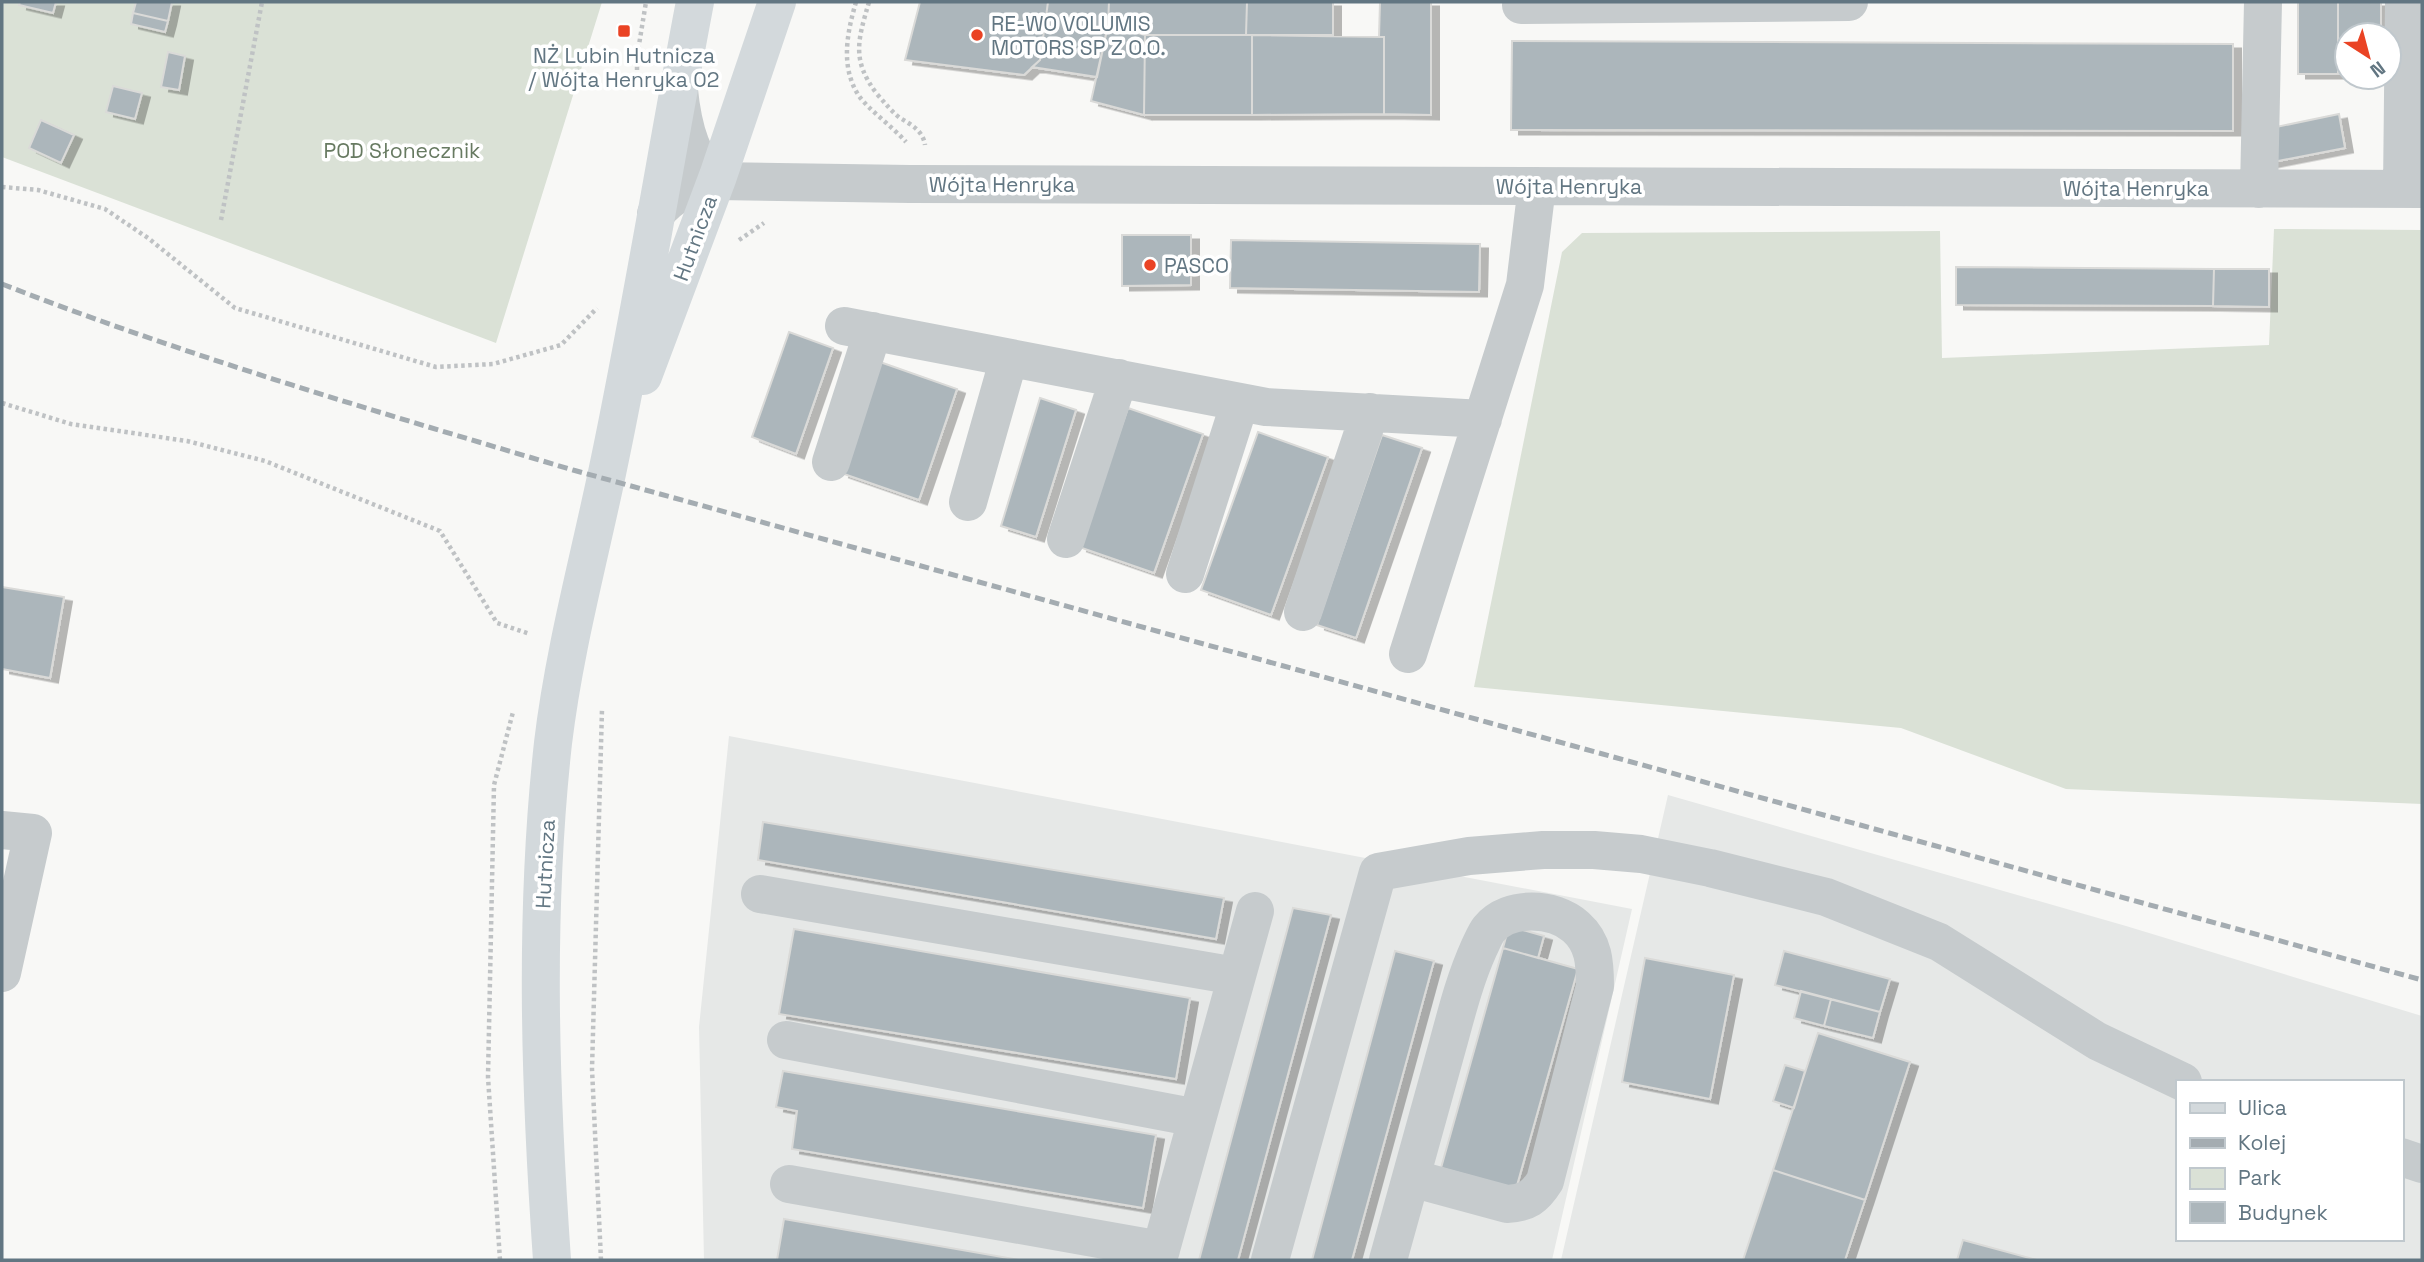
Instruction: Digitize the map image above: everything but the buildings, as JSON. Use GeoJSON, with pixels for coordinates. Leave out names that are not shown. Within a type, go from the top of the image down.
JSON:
{"type":"FeatureCollection","features":[{"type":"Feature","properties":{"kind":"main road","name":"Hutnicza"},"geometry":{"type":"LineString","coordinates":[[552,1260],[540,1026],[547,809],[560,690],[589,544],[607,473],[695,2]]}},
{"type":"Feature","properties":{"kind":"main road","name":"Hutnicza"},"geometry":{"type":"LineString","coordinates":[[607,473],[716,181],[777,2]]}},
{"type":"Feature","properties":{"kind":"street"},"geometry":{"type":"LineString","coordinates":[[1521,5],[1849,2]]}},
{"type":"Feature","properties":{"kind":"street"},"geometry":{"type":"LineString","coordinates":[[2259,189],[2263,2]]}},
{"type":"Feature","properties":{"kind":"street"},"geometry":{"type":"LineString","coordinates":[[2404,2],[2412,189]]}},
{"type":"Feature","properties":{"kind":"street"},"geometry":{"type":"LineString","coordinates":[[679,90],[683,119],[696,155],[704,171],[716,181]]}},
{"type":"Feature","properties":{"kind":"street","name":"Wójta Henryka"},"geometry":{"type":"LineString","coordinates":[[656,214],[668,200],[680,192],[716,181],[2412,189]]}},
{"type":"Feature","properties":{"kind":"street"},"geometry":{"type":"LineString","coordinates":[[1408,654],[1525,285],[1537,186]]}},
{"type":"Feature","properties":{"kind":"street"},"geometry":{"type":"LineString","coordinates":[[831,462],[858,329],[1266,407],[1483,419]]}},
{"type":"Feature","properties":{"kind":"street"},"geometry":{"type":"LineString","coordinates":[[968,502],[1009,358]]}},
{"type":"Feature","properties":{"kind":"street"},"geometry":{"type":"LineString","coordinates":[[1066,539],[1119,378]]}},
{"type":"Feature","properties":{"kind":"street"},"geometry":{"type":"LineString","coordinates":[[1185,574],[1240,402]]}},
{"type":"Feature","properties":{"kind":"street"},"geometry":{"type":"LineString","coordinates":[[1303,612],[1370,412]]}},
{"type":"Feature","properties":{"kind":"street"},"geometry":{"type":"LineString","coordinates":[[2,830],[33,833],[2,973]]}},
{"type":"Feature","properties":{"kind":"street"},"geometry":{"type":"LineString","coordinates":[[1270,1260],[1378,872],[1469,856],[1543,850],[1594,850],[1641,854],[1826,897],[1939,942],[2098,1041],[2179,1080]]}},
{"type":"Feature","properties":{"kind":"street"},"geometry":{"type":"LineString","coordinates":[[760,894],[1236,976]]}},
{"type":"Feature","properties":{"kind":"street"},"geometry":{"type":"LineString","coordinates":[[789,1184],[1159,1255],[1255,911]]}},
{"type":"Feature","properties":{"kind":"street"},"geometry":{"type":"LineString","coordinates":[[1388,1260],[1467,975],[1488,930],[1505,916],[1524,912],[1553,914],[1575,926],[1588,942],[1595,960],[1595,986],[1545,1181],[1536,1195],[1522,1203],[1507,1204],[1411,1178]]}},
{"type":"Feature","properties":{"kind":"street"},"geometry":{"type":"LineString","coordinates":[[786,1040],[1197,1118]]}},
{"type":"Feature","properties":{"kind":"street"},"geometry":{"type":"LineString","coordinates":[[2403,1158],[2422,1164]]}},
{"type":"Feature","properties":{"kind":"path"},"geometry":{"type":"LineString","coordinates":[[221,220],[262,2]]}},
{"type":"Feature","properties":{"kind":"path"},"geometry":{"type":"LineString","coordinates":[[856,2],[845,54],[851,79],[860,97],[909,146],[918,184]]}},
{"type":"Feature","properties":{"kind":"path"},"geometry":{"type":"LineString","coordinates":[[869,2],[858,53],[863,76],[891,111],[919,131],[924,140],[926,152],[918,184]]}},
{"type":"Feature","properties":{"kind":"path"},"geometry":{"type":"LineString","coordinates":[[2,187],[38,190],[105,209],[148,237],[235,308],[436,367],[493,364],[561,345],[600,304]]}},
{"type":"Feature","properties":{"kind":"path"},"geometry":{"type":"LineString","coordinates":[[736,242],[766,222]]}},
{"type":"Feature","properties":{"kind":"path"},"geometry":{"type":"LineString","coordinates":[[2,403],[71,424],[187,441],[265,461],[440,531],[497,623],[534,635]]}},
{"type":"Feature","properties":{"kind":"path"},"geometry":{"type":"LineString","coordinates":[[601,1260],[592,1069],[602,708]]}},
{"type":"Feature","properties":{"kind":"shaded area"},"geometry":{"type":"Polygon","coordinates":[[[729,736],[1632,909],[1552,1260],[704,1260],[699,1027],[729,736]]]}},
{"type":"Feature","properties":{"kind":"shaded area"},"geometry":{"type":"Polygon","coordinates":[[[1668,795],[2126,926],[2422,1016],[2422,1260],[1561,1260],[1668,795]]]}},
{"type":"Feature","properties":{"kind":"green space","name":"POD Słonecznik"},"geometry":{"type":"Polygon","coordinates":[[[2,2],[602,2],[496,343],[2,157],[2,2]]]}},
{"type":"Feature","properties":{"kind":"green space"},"geometry":{"type":"Polygon","coordinates":[[[2274,229],[2422,230],[2422,804],[2066,789],[1901,728],[1474,687],[1562,252],[1582,233],[1940,231],[1942,358],[2269,345],[2274,229]]]}},
{"type":"Feature","properties":{"kind":"railway"},"geometry":{"type":"LineString","coordinates":[[2,284],[214,360],[573,470],[2422,980]]}},
{"type":"Feature","properties":{"kind":"place","name":"NŻ Lubin Hutnicza / Wójta Henryka 02"},"geometry":{"type":"Point","coordinates":[624,31]}},
{"type":"Feature","properties":{"kind":"place","name":"RE-WO VOLUMIS MOTORS SP Z O.O."},"geometry":{"type":"Point","coordinates":[977,35]}},
{"type":"Feature","properties":{"kind":"place","name":"PASCO"},"geometry":{"type":"Point","coordinates":[1150,265]}}]}
